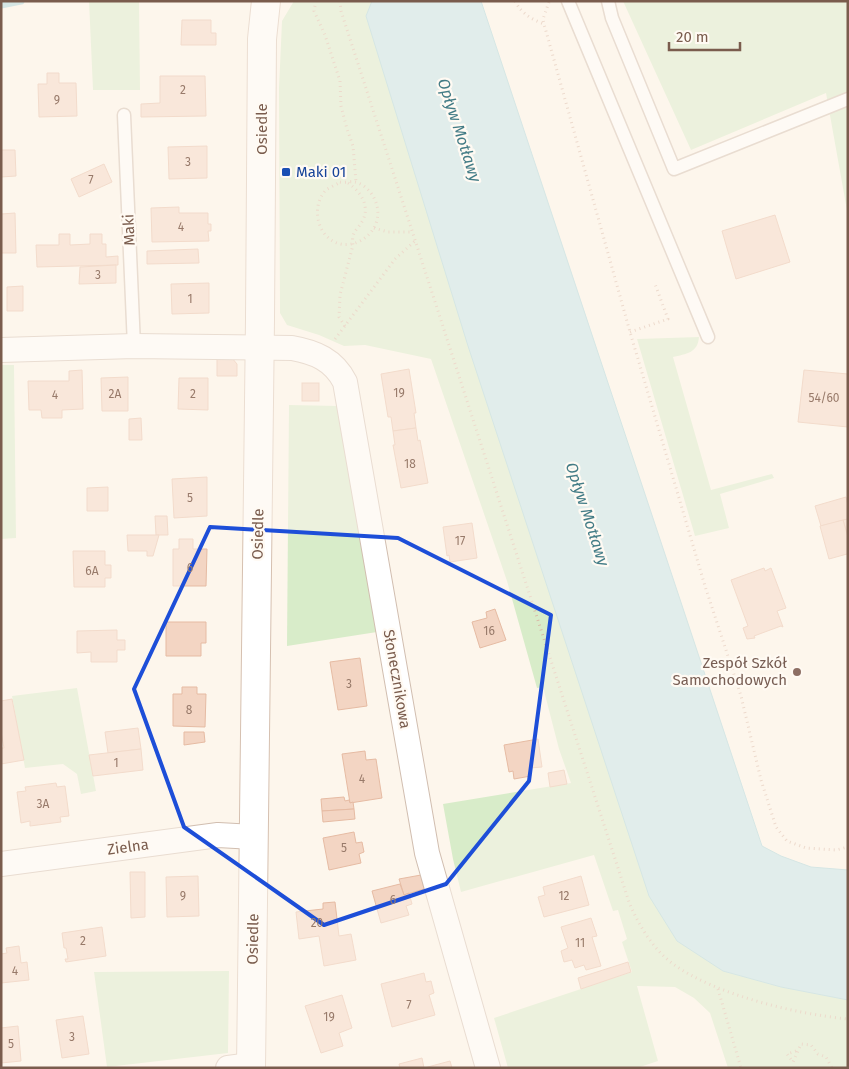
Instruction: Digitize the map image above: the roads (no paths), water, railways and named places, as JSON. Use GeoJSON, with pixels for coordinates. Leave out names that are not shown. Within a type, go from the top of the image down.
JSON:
{"type":"FeatureCollection","features":[{"type":"Feature","properties":{"kind":"street","name":"Osiedle"},"geometry":{"type":"LineString","coordinates":[[243,1067],[254,837],[262,38],[266,1]]}},
{"type":"Feature","properties":{"kind":"street"},"geometry":{"type":"LineString","coordinates":[[1,350],[134,346],[260,348]]}},
{"type":"Feature","properties":{"kind":"street","name":"Słonecznikowa"},"geometry":{"type":"LineString","coordinates":[[260,348],[292,348],[311,351],[325,359],[340,372],[345,382],[427,852],[488,1068]]}},
{"type":"Feature","properties":{"kind":"street","name":"Zielna"},"geometry":{"type":"LineString","coordinates":[[1,864],[218,835],[254,837]]}},
{"type":"Feature","properties":{"kind":"lane"},"geometry":{"type":"LineString","coordinates":[[568,1],[708,337]]}},
{"type":"Feature","properties":{"kind":"lane"},"geometry":{"type":"LineString","coordinates":[[608,1],[612,18],[674,170],[848,98]]}},
{"type":"Feature","properties":{"kind":"lane","name":"Maki"},"geometry":{"type":"LineString","coordinates":[[124,115],[134,346]]}},
{"type":"Feature","properties":{"kind":"water","name":"Opływ Motławy"},"geometry":{"type":"Polygon","coordinates":[[[372,1],[481,1],[762,846],[781,856],[811,867],[848,870],[848,1000],[781,987],[723,971],[677,941],[649,896],[468,346],[366,16],[372,1]]]}},
{"type":"Feature","properties":{"kind":"waterway"},"geometry":{"type":"LineString","coordinates":[[1,5],[21,1]]}},
{"type":"Feature","properties":{"kind":"place","name":"Maki 01"},"geometry":{"type":"Point","coordinates":[286,172]}},
{"type":"Feature","properties":{"kind":"place","name":"Zespół Szkół Samochodowych"},"geometry":{"type":"Point","coordinates":[797,672]}}]}
